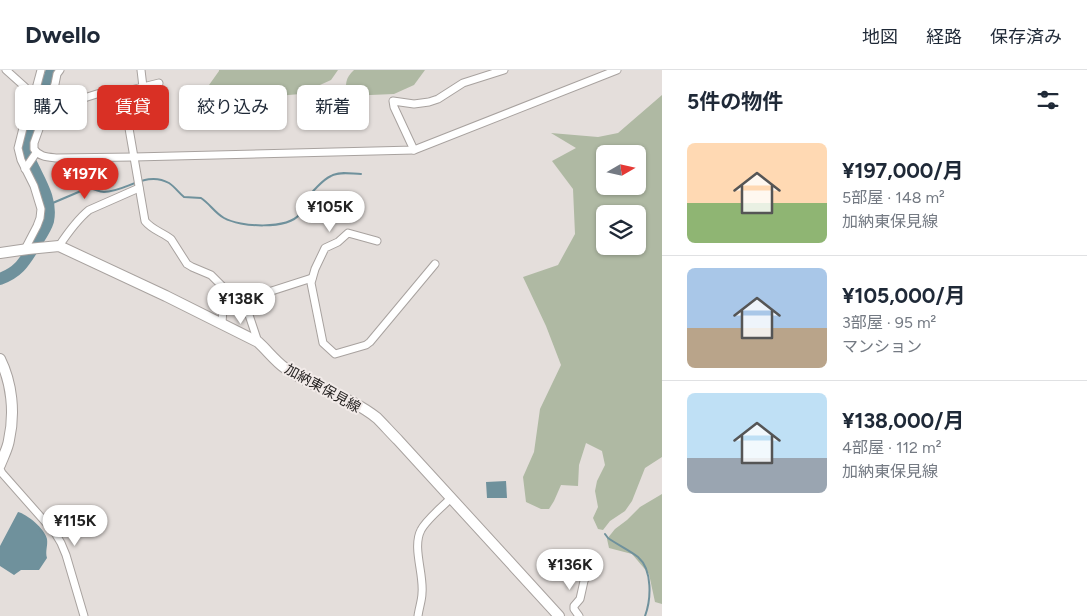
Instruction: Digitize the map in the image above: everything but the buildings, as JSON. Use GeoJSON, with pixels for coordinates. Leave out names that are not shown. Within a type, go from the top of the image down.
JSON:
{"type":"FeatureCollection","features":[{"type":"Feature","properties":{"kind":"main road","name":"加納東保見線"},"geometry":{"type":"LineString","coordinates":[[0,253],[59,246],[78,254],[258,342],[284,368],[376,417],[559,616]]}},
{"type":"Feature","properties":{"kind":"main road"},"geometry":{"type":"LineString","coordinates":[[0,360],[9,384],[12,417],[9,441],[0,467]]}},
{"type":"Feature","properties":{"kind":"street"},"geometry":{"type":"LineString","coordinates":[[6,70],[23,85]]}},
{"type":"Feature","properties":{"kind":"street"},"geometry":{"type":"LineString","coordinates":[[37,85],[41,70]]}},
{"type":"Feature","properties":{"kind":"street"},"geometry":{"type":"LineString","coordinates":[[54,85],[60,70]]}},
{"type":"Feature","properties":{"kind":"street"},"geometry":{"type":"LineString","coordinates":[[141,70],[143,85]]}},
{"type":"Feature","properties":{"kind":"street"},"geometry":{"type":"LineString","coordinates":[[414,150],[393,101],[414,104],[430,102],[438,99],[462,83],[504,70]]}},
{"type":"Feature","properties":{"kind":"street"},"geometry":{"type":"LineString","coordinates":[[36,153],[57,158],[414,150],[615,70]]}},
{"type":"Feature","properties":{"kind":"street"},"geometry":{"type":"LineString","coordinates":[[151,85],[159,83]]}},
{"type":"Feature","properties":{"kind":"street"},"geometry":{"type":"LineString","coordinates":[[22,130],[18,148],[41,208],[40,218],[30,249]]}},
{"type":"Feature","properties":{"kind":"street"},"geometry":{"type":"LineString","coordinates":[[36,153],[34,143],[38,130]]}},
{"type":"Feature","properties":{"kind":"street"},"geometry":{"type":"LineString","coordinates":[[129,130],[147,224],[171,239],[189,266],[211,275],[238,301],[248,312],[258,342]]}},
{"type":"Feature","properties":{"kind":"street"},"geometry":{"type":"LineString","coordinates":[[25,169],[36,153]]}},
{"type":"Feature","properties":{"kind":"street"},"geometry":{"type":"LineString","coordinates":[[59,246],[68,232],[89,210],[139,188]]}},
{"type":"Feature","properties":{"kind":"street"},"geometry":{"type":"LineString","coordinates":[[377,241],[348,233],[338,242],[325,248],[312,278],[311,283],[323,343],[335,354],[366,345],[370,342],[434,264]]}},
{"type":"Feature","properties":{"kind":"street"},"geometry":{"type":"LineString","coordinates":[[222,323],[225,306],[312,278]]}},
{"type":"Feature","properties":{"kind":"street"},"geometry":{"type":"LineString","coordinates":[[0,467],[2,473],[61,543],[84,616]]}},
{"type":"Feature","properties":{"kind":"street"},"geometry":{"type":"LineString","coordinates":[[418,616],[422,593],[418,550],[420,531],[451,498]]}},
{"type":"Feature","properties":{"kind":"street"},"geometry":{"type":"LineString","coordinates":[[579,616],[574,606],[580,599],[588,572],[589,558]]}},
{"type":"Feature","properties":{"kind":"green space"},"geometry":{"type":"Polygon","coordinates":[[[338,70],[331,80],[320,85],[297,85],[297,94],[287,95],[287,85],[209,85],[219,71],[338,70]]]}},
{"type":"Feature","properties":{"kind":"green space"},"geometry":{"type":"Polygon","coordinates":[[[354,70],[425,70],[414,85],[394,94],[369,95],[369,85],[346,85],[349,76],[354,70]]]}},
{"type":"Feature","properties":{"kind":"green space"},"geometry":{"type":"Polygon","coordinates":[[[662,95],[662,457],[645,468],[632,501],[625,511],[610,521],[603,530],[598,529],[593,518],[598,507],[595,491],[597,481],[605,465],[602,451],[586,443],[579,465],[578,486],[561,485],[549,509],[541,509],[526,502],[523,477],[534,452],[540,409],[561,365],[546,326],[523,277],[558,265],[575,234],[573,189],[552,161],[576,148],[551,133],[598,137],[618,133],[662,95]]]}},
{"type":"Feature","properties":{"kind":"green space"},"geometry":{"type":"Polygon","coordinates":[[[662,494],[662,604],[655,602],[649,574],[632,554],[609,548],[607,539],[615,529],[640,507],[662,494]]]}},
{"type":"Feature","properties":{"kind":"water"},"geometry":{"type":"Polygon","coordinates":[[[506,481],[507,498],[487,498],[486,482],[506,481]]]}},
{"type":"Feature","properties":{"kind":"water"},"geometry":{"type":"Polygon","coordinates":[[[18,512],[35,522],[46,535],[47,558],[39,570],[21,570],[14,575],[0,566],[0,546],[18,512]]]}},
{"type":"Feature","properties":{"kind":"waterway"},"geometry":{"type":"LineString","coordinates":[[0,279],[16,270],[23,263],[48,221],[49,207],[43,187],[29,159],[27,147],[28,139],[52,70]]}},
{"type":"Feature","properties":{"kind":"waterway"},"geometry":{"type":"LineString","coordinates":[[48,205],[88,188],[102,192],[112,191],[152,179],[169,183],[184,197],[201,198],[221,216],[231,221],[252,225],[274,225],[285,223],[300,214],[311,194],[321,183],[334,174],[361,174]]}},
{"type":"Feature","properties":{"kind":"waterway"},"geometry":{"type":"LineString","coordinates":[[605,534],[608,538],[638,557],[646,569],[649,585],[649,602],[645,616]]}}]}
